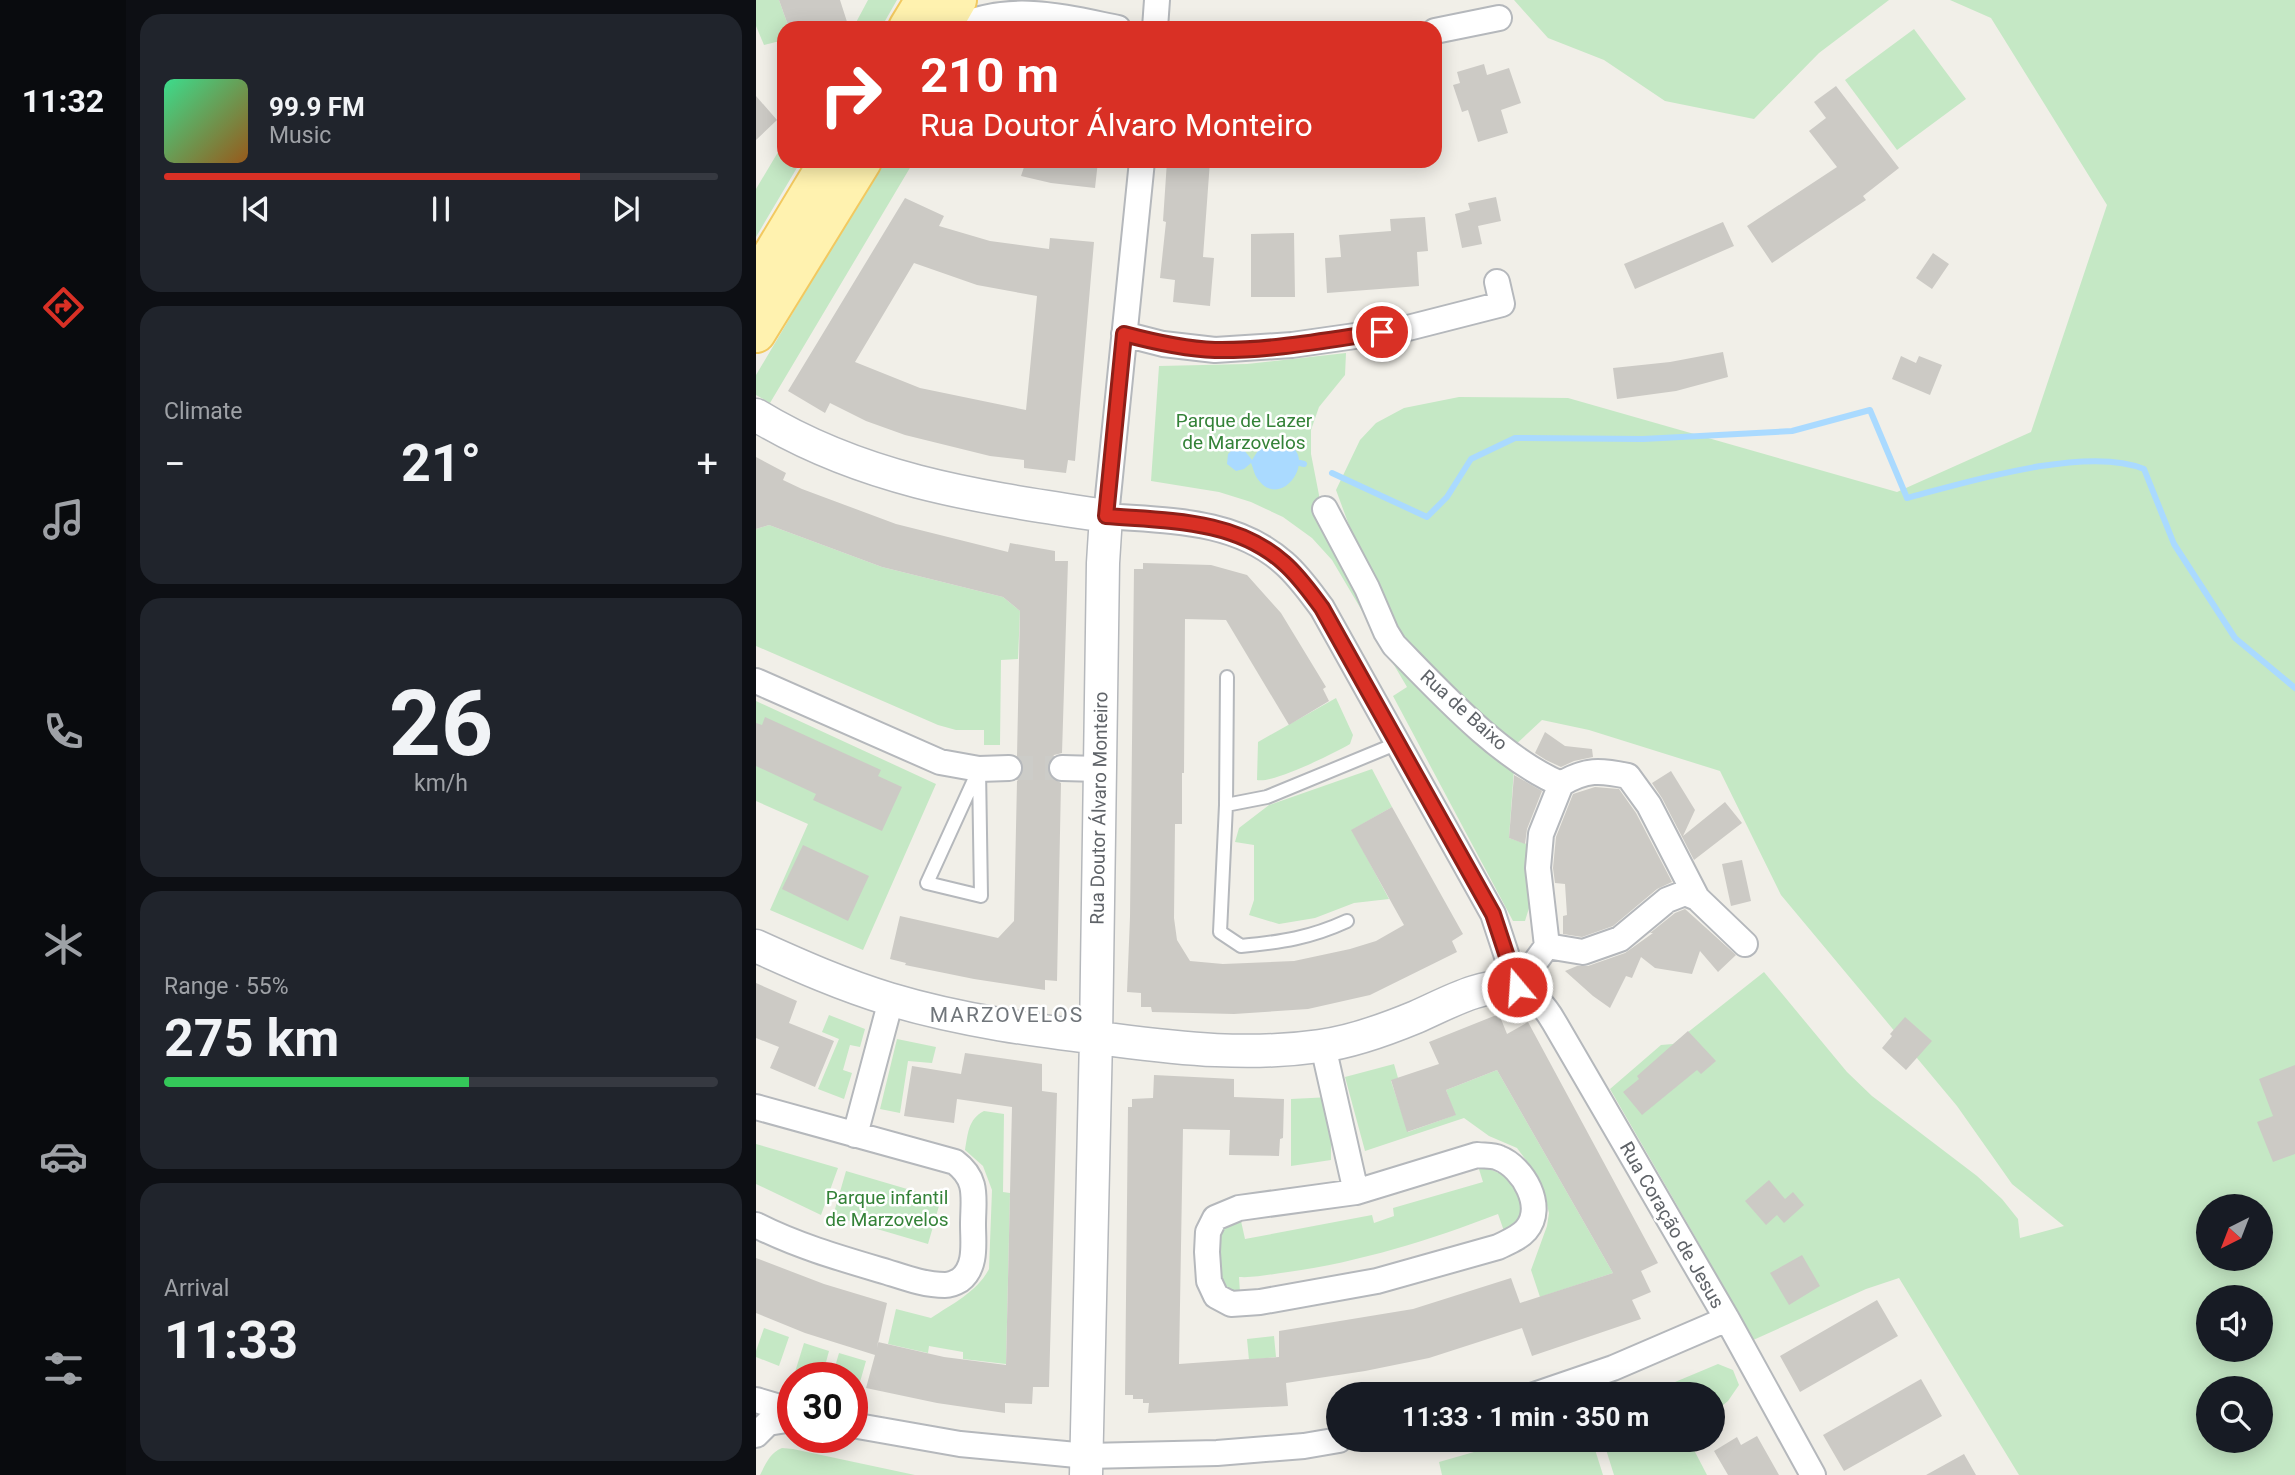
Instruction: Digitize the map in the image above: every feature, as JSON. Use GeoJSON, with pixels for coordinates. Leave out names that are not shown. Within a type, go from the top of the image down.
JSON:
{"type":"FeatureCollection","features":[{"type":"Feature","properties":{"kind":"main road"},"geometry":{"type":"LineString","coordinates":[[912,21],[925,0]]}},
{"type":"Feature","properties":{"kind":"main road"},"geometry":{"type":"LineString","coordinates":[[945,21],[957,0]]}},
{"type":"Feature","properties":{"kind":"main road"},"geometry":{"type":"LineString","coordinates":[[756,282],[825,168]]}},
{"type":"Feature","properties":{"kind":"main road"},"geometry":{"type":"LineString","coordinates":[[756,333],[858,168]]}},
{"type":"Feature","properties":{"kind":"street"},"geometry":{"type":"LineString","coordinates":[[1012,0],[1038,13]]}},
{"type":"Feature","properties":{"kind":"street"},"geometry":{"type":"LineString","coordinates":[[1156,21],[1157,0]]}},
{"type":"Feature","properties":{"kind":"street"},"geometry":{"type":"LineString","coordinates":[[971,21],[997,13],[1038,13],[1081,21]]}},
{"type":"Feature","properties":{"kind":"street"},"geometry":{"type":"LineString","coordinates":[[1442,30],[1499,18]]}},
{"type":"Feature","properties":{"kind":"street","name":"Rua Doutor Álvaro Monteiro"},"geometry":{"type":"LineString","coordinates":[[1087,1469],[1106,516],[1141,168]]}},
{"type":"Feature","properties":{"kind":"street"},"geometry":{"type":"LineString","coordinates":[[1124,334],[1163,344],[1215,350],[1293,345],[1404,329],[1502,304],[1497,282]]}},
{"type":"Feature","properties":{"kind":"street"},"geometry":{"type":"LineString","coordinates":[[756,415],[840,457],[917,483],[978,497],[1106,516],[1208,526],[1236,534],[1261,546],[1283,562],[1322,608],[1493,914],[1517,987]]}},
{"type":"Feature","properties":{"kind":"street","name":"Rua de Baixo"},"geometry":{"type":"LineString","coordinates":[[1325,509],[1394,645],[1496,743],[1545,778],[1561,784]]}},
{"type":"Feature","properties":{"kind":"street"},"geometry":{"type":"LineString","coordinates":[[756,681],[940,762],[979,769],[1009,768]]}},
{"type":"Feature","properties":{"kind":"street"},"geometry":{"type":"LineString","coordinates":[[1062,768],[1099,769]]}},
{"type":"Feature","properties":{"kind":"street"},"geometry":{"type":"LineString","coordinates":[[1517,987],[1548,946],[1538,868],[1541,834],[1561,784],[1576,774],[1602,770],[1628,776],[1649,806],[1697,898]]}},
{"type":"Feature","properties":{"kind":"street"},"geometry":{"type":"LineString","coordinates":[[1548,946],[1583,952],[1620,939],[1667,900],[1685,892],[1697,898],[1745,944]]}},
{"type":"Feature","properties":{"kind":"street"},"geometry":{"type":"LineString","coordinates":[[756,946],[840,983],[891,1000],[1005,1026],[1197,1050],[1257,1052],[1323,1046],[1412,1019],[1485,988],[1500,985],[1517,987]]}},
{"type":"Feature","properties":{"kind":"street","name":"Rua Coração de Jesus"},"geometry":{"type":"LineString","coordinates":[[1517,987],[1543,1004],[1727,1319],[1813,1475]]}},
{"type":"Feature","properties":{"kind":"street"},"geometry":{"type":"LineString","coordinates":[[855,1135],[891,1000]]}},
{"type":"Feature","properties":{"kind":"street"},"geometry":{"type":"LineString","coordinates":[[1323,1046],[1356,1192]]}},
{"type":"Feature","properties":{"kind":"street"},"geometry":{"type":"LineString","coordinates":[[756,1107],[955,1162],[970,1176],[973,1186],[971,1266],[967,1274],[952,1284],[921,1282],[826,1253],[756,1225]]}},
{"type":"Feature","properties":{"kind":"street"},"geometry":{"type":"LineString","coordinates":[[1477,1156],[1497,1157],[1514,1167],[1527,1183],[1533,1215],[1527,1229],[1515,1239],[1498,1247],[1377,1281],[1260,1302],[1231,1304],[1216,1296],[1209,1280],[1207,1252],[1208,1232],[1215,1218],[1239,1208],[1356,1192],[1477,1156]]}},
{"type":"Feature","properties":{"kind":"street"},"geometry":{"type":"LineString","coordinates":[[1572,1382],[1613,1368],[1727,1319]]}},
{"type":"Feature","properties":{"kind":"street"},"geometry":{"type":"LineString","coordinates":[[758,1417],[777,1414]]}},
{"type":"Feature","properties":{"kind":"street"},"geometry":{"type":"LineString","coordinates":[[758,1417],[777,1421]]}},
{"type":"Feature","properties":{"kind":"street"},"geometry":{"type":"LineString","coordinates":[[868,1428],[1087,1469],[1326,1442]]}},
{"type":"Feature","properties":{"kind":"lane"},"geometry":{"type":"LineString","coordinates":[[1227,677],[1226,805],[1220,932],[1241,946],[1281,942],[1318,934],[1347,921]]}},
{"type":"Feature","properties":{"kind":"lane"},"geometry":{"type":"LineString","coordinates":[[1226,805],[1267,797],[1398,743]]}},
{"type":"Feature","properties":{"kind":"lane"},"geometry":{"type":"LineString","coordinates":[[979,769],[980,858],[981,896],[926,883],[979,769]]}},
{"type":"Feature","properties":{"kind":"green space"},"geometry":{"type":"Polygon","coordinates":[[[756,0],[779,0],[786,21],[777,21],[777,42],[764,45],[756,26],[756,0]]]}},
{"type":"Feature","properties":{"kind":"green space"},"geometry":{"type":"Polygon","coordinates":[[[868,0],[897,0],[885,21],[857,21],[868,0]]]}},
{"type":"Feature","properties":{"kind":"green space"},"geometry":{"type":"Polygon","coordinates":[[[1514,0],[1889,0],[1819,53],[1754,119],[1665,101],[1604,60],[1548,38],[1514,0]]]}},
{"type":"Feature","properties":{"kind":"green space"},"geometry":{"type":"Polygon","coordinates":[[[1950,0],[2295,0],[2295,1475],[2019,1475],[1899,1278],[1866,1289],[1751,1341],[1697,1240],[1610,1089],[1661,1045],[1673,1044],[1764,972],[1847,1072],[1872,1096],[1977,1176],[2002,1199],[2018,1219],[2020,1238],[2064,1226],[2012,1184],[1957,1106],[1781,895],[1720,771],[1589,730],[1542,720],[1512,748],[1409,652],[1367,574],[1336,490],[1360,440],[1376,423],[1404,408],[1459,397],[1568,398],[1897,492],[2031,432],[2107,205],[1991,18],[1950,0]]]}},
{"type":"Feature","properties":{"kind":"green space"},"geometry":{"type":"Polygon","coordinates":[[[1914,29],[1966,99],[1897,150],[1845,80],[1914,29]]]}},
{"type":"Feature","properties":{"kind":"green space"},"geometry":{"type":"Polygon","coordinates":[[[777,154],[777,168],[797,168],[756,237],[756,189],[777,154]]]}},
{"type":"Feature","properties":{"kind":"green space"},"geometry":{"type":"Polygon","coordinates":[[[879,168],[910,168],[770,403],[756,395],[756,375],[879,168]]]}},
{"type":"Feature","properties":{"kind":"green space","name":"Parque de Lazer de Marzovelos"},"geometry":{"type":"Polygon","coordinates":[[[1346,353],[1345,375],[1319,407],[1311,430],[1311,454],[1320,512],[1356,582],[1514,769],[1509,838],[1530,845],[1529,908],[1525,921],[1513,921],[1393,696],[1407,687],[1332,560],[1312,538],[1283,517],[1251,502],[1219,492],[1151,481],[1159,366],[1247,364],[1346,353]]]}},
{"type":"Feature","properties":{"kind":"green space"},"geometry":{"type":"Polygon","coordinates":[[[769,525],[882,567],[1003,597],[1020,611],[1018,659],[1001,660],[1000,745],[984,745],[984,730],[956,730],[938,725],[756,646],[756,529],[769,525]]]}},
{"type":"Feature","properties":{"kind":"green space"},"geometry":{"type":"Polygon","coordinates":[[[1336,698],[1353,735],[1350,744],[1289,773],[1257,780],[1258,742],[1336,698]]]}},
{"type":"Feature","properties":{"kind":"green space"},"geometry":{"type":"Polygon","coordinates":[[[756,701],[936,784],[863,950],[770,910],[808,824],[756,801],[756,701]]]}},
{"type":"Feature","properties":{"kind":"green space"},"geometry":{"type":"Polygon","coordinates":[[[1372,769],[1392,807],[1352,830],[1389,899],[1354,903],[1315,918],[1279,924],[1249,915],[1254,900],[1254,845],[1235,842],[1239,828],[1269,805],[1372,769]]]}},
{"type":"Feature","properties":{"kind":"green space"},"geometry":{"type":"Polygon","coordinates":[[[829,1015],[865,1029],[860,1047],[850,1045],[843,1070],[852,1073],[844,1099],[818,1089],[839,1039],[822,1032],[829,1015]]]}},
{"type":"Feature","properties":{"kind":"green space"},"geometry":{"type":"Polygon","coordinates":[[[897,1039],[936,1047],[932,1063],[908,1061],[900,1113],[880,1109],[897,1039]]]}},
{"type":"Feature","properties":{"kind":"green space"},"geometry":{"type":"Polygon","coordinates":[[[1394,1064],[1398,1078],[1391,1081],[1408,1132],[1455,1115],[1446,1090],[1497,1070],[1613,1273],[1540,1297],[1531,1270],[1549,1213],[1543,1189],[1535,1172],[1517,1148],[1489,1136],[1464,1118],[1365,1151],[1345,1077],[1394,1064]]]}},
{"type":"Feature","properties":{"kind":"green space"},"geometry":{"type":"Polygon","coordinates":[[[1331,1097],[1331,1160],[1291,1166],[1291,1099],[1331,1097]]]}},
{"type":"Feature","properties":{"kind":"green space"},"geometry":{"type":"Polygon","coordinates":[[[984,1111],[1004,1114],[1003,1192],[1010,1193],[1006,1364],[963,1359],[963,1352],[929,1346],[928,1353],[888,1344],[896,1309],[931,1318],[971,1291],[989,1269],[992,1190],[983,1166],[965,1150],[972,1123],[984,1111]]]}},
{"type":"Feature","properties":{"kind":"green space"},"geometry":{"type":"Polygon","coordinates":[[[756,1144],[838,1168],[821,1215],[756,1184],[756,1144]]]}},
{"type":"Feature","properties":{"kind":"green space"},"geometry":{"type":"Polygon","coordinates":[[[1478,1166],[1501,1174],[1516,1187],[1521,1205],[1514,1228],[1504,1231],[1498,1214],[1447,1233],[1368,1256],[1315,1268],[1239,1277],[1240,1293],[1227,1288],[1224,1283],[1216,1243],[1229,1222],[1241,1221],[1245,1239],[1372,1215],[1374,1223],[1394,1216],[1393,1208],[1483,1182],[1478,1166]]]}},
{"type":"Feature","properties":{"kind":"green space","name":"Parque infantil de Marzovelos"},"geometry":{"type":"Polygon","coordinates":[[[846,1171],[941,1199],[928,1244],[833,1216],[846,1171]]]}},
{"type":"Feature","properties":{"kind":"green space"},"geometry":{"type":"Polygon","coordinates":[[[764,1328],[789,1337],[777,1365],[756,1357],[764,1328]]]}},
{"type":"Feature","properties":{"kind":"green space"},"geometry":{"type":"Polygon","coordinates":[[[1274,1336],[1276,1357],[1249,1360],[1247,1339],[1274,1336]]]}},
{"type":"Feature","properties":{"kind":"green space"},"geometry":{"type":"Polygon","coordinates":[[[804,1343],[829,1351],[826,1362],[798,1362],[804,1343]]]}},
{"type":"Feature","properties":{"kind":"green space"},"geometry":{"type":"Polygon","coordinates":[[[839,1353],[866,1361],[866,1362],[836,1362],[839,1353]]]}},
{"type":"Feature","properties":{"kind":"green space"},"geometry":{"type":"Polygon","coordinates":[[[1718,1364],[1733,1370],[1739,1385],[1725,1403],[1725,1382],[1675,1382],[1718,1364]]]}},
{"type":"Feature","properties":{"kind":"green space"},"geometry":{"type":"Polygon","coordinates":[[[777,1451],[777,1453],[812,1453],[915,1475],[760,1475],[777,1451]]]}},
{"type":"Feature","properties":{"kind":"green space"},"geometry":{"type":"Polygon","coordinates":[[[1474,1452],[1596,1452],[1603,1475],[1442,1475],[1439,1462],[1474,1452]]]}},
{"type":"Feature","properties":{"kind":"green space"},"geometry":{"type":"Polygon","coordinates":[[[1607,1452],[1695,1452],[1707,1475],[1614,1475],[1607,1452]]]}},
{"type":"Feature","properties":{"kind":"water"},"geometry":{"type":"Polygon","coordinates":[[[1272,442],[1289,445],[1297,453],[1299,463],[1296,475],[1279,489],[1268,488],[1257,478],[1251,463],[1236,471],[1227,464],[1228,454],[1233,449],[1244,450],[1252,460],[1259,449],[1272,442]]]}},
{"type":"Feature","properties":{"kind":"building"},"geometry":{"type":"Polygon","coordinates":[[[779,0],[840,0],[847,21],[786,21],[779,0]]]}},
{"type":"Feature","properties":{"kind":"building"},"geometry":{"type":"Polygon","coordinates":[[[1484,64],[1487,75],[1509,68],[1521,103],[1501,110],[1508,133],[1478,142],[1468,110],[1462,112],[1453,85],[1460,83],[1457,72],[1484,64]]]}},
{"type":"Feature","properties":{"kind":"building"},"geometry":{"type":"Polygon","coordinates":[[[1836,86],[1899,168],[1863,196],[1866,200],[1772,263],[1747,226],[1837,167],[1809,131],[1826,118],[1814,102],[1836,86]]]}},
{"type":"Feature","properties":{"kind":"building"},"geometry":{"type":"Polygon","coordinates":[[[756,96],[777,120],[756,140],[756,96]]]}},
{"type":"Feature","properties":{"kind":"building"},"geometry":{"type":"Polygon","coordinates":[[[1024,168],[1097,168],[1095,188],[1051,183],[1021,176],[1024,168]]]}},
{"type":"Feature","properties":{"kind":"building"},"geometry":{"type":"Polygon","coordinates":[[[1167,168],[1209,168],[1203,257],[1214,258],[1210,306],[1173,302],[1175,280],[1160,278],[1166,222],[1163,221],[1167,168]]]}},
{"type":"Feature","properties":{"kind":"building"},"geometry":{"type":"Polygon","coordinates":[[[1496,197],[1501,221],[1478,226],[1482,244],[1462,248],[1455,214],[1470,210],[1468,203],[1496,197]]]}},
{"type":"Feature","properties":{"kind":"building"},"geometry":{"type":"Polygon","coordinates":[[[905,198],[944,216],[939,226],[990,241],[1049,249],[1050,238],[1094,242],[1075,461],[1068,460],[1066,473],[1024,468],[1024,460],[990,456],[905,435],[866,421],[830,403],[825,413],[788,391],[905,198]],[[914,263],[855,362],[920,388],[1026,410],[1037,296],[977,285],[914,263]]]}},
{"type":"Feature","properties":{"kind":"building"},"geometry":{"type":"Polygon","coordinates":[[[1425,217],[1428,251],[1417,252],[1419,286],[1327,293],[1325,258],[1341,257],[1339,235],[1391,231],[1390,219],[1425,217]]]}},
{"type":"Feature","properties":{"kind":"building"},"geometry":{"type":"Polygon","coordinates":[[[1723,222],[1734,246],[1635,289],[1624,264],[1723,222]]]}},
{"type":"Feature","properties":{"kind":"building"},"geometry":{"type":"Polygon","coordinates":[[[1294,233],[1295,297],[1251,297],[1251,234],[1294,233]]]}},
{"type":"Feature","properties":{"kind":"building"},"geometry":{"type":"Polygon","coordinates":[[[1933,253],[1949,264],[1932,289],[1916,278],[1933,253]]]}},
{"type":"Feature","properties":{"kind":"building"},"geometry":{"type":"Polygon","coordinates":[[[1723,352],[1728,377],[1676,391],[1617,399],[1613,368],[1670,362],[1723,352]]]}},
{"type":"Feature","properties":{"kind":"building"},"geometry":{"type":"Polygon","coordinates":[[[1901,356],[1916,363],[1919,356],[1942,365],[1930,395],[1892,379],[1901,356]]]}},
{"type":"Feature","properties":{"kind":"building"},"geometry":{"type":"Polygon","coordinates":[[[756,457],[786,473],[783,480],[896,524],[1008,552],[1010,543],[1055,551],[1055,561],[1068,561],[1062,753],[1054,755],[1047,767],[1049,776],[1061,783],[1057,981],[1045,980],[1045,990],[974,979],[905,965],[906,963],[890,959],[900,916],[998,938],[1014,921],[1017,781],[1024,768],[1017,756],[1020,611],[1003,597],[882,567],[769,525],[756,529],[756,457]]]}},
{"type":"Feature","properties":{"kind":"building"},"geometry":{"type":"Polygon","coordinates":[[[1143,563],[1211,565],[1247,575],[1281,613],[1326,687],[1323,689],[1329,701],[1289,725],[1226,620],[1185,619],[1184,773],[1182,824],[1175,824],[1174,918],[1177,940],[1190,961],[1223,964],[1294,961],[1376,941],[1404,925],[1351,830],[1392,807],[1463,934],[1452,941],[1457,952],[1370,995],[1308,1009],[1234,1014],[1152,1012],[1151,1007],[1141,1007],[1141,993],[1127,992],[1134,569],[1143,569],[1143,563]]]}},
{"type":"Feature","properties":{"kind":"building"},"geometry":{"type":"Polygon","coordinates":[[[765,717],[881,770],[878,776],[902,787],[882,831],[813,800],[816,794],[756,766],[756,723],[762,725],[765,717]]]}},
{"type":"Feature","properties":{"kind":"building"},"geometry":{"type":"Polygon","coordinates":[[[1545,732],[1565,746],[1592,749],[1593,757],[1561,767],[1546,760],[1535,753],[1545,732]]]}},
{"type":"Feature","properties":{"kind":"building"},"geometry":{"type":"Polygon","coordinates":[[[1671,771],[1695,810],[1683,836],[1725,802],[1742,823],[1694,860],[1652,783],[1671,771]]]}},
{"type":"Feature","properties":{"kind":"building"},"geometry":{"type":"Polygon","coordinates":[[[1514,775],[1542,791],[1527,829],[1525,844],[1509,838],[1514,775]]]}},
{"type":"Feature","properties":{"kind":"building"},"geometry":{"type":"Polygon","coordinates":[[[1595,787],[1619,789],[1636,813],[1672,882],[1657,889],[1613,926],[1582,937],[1563,934],[1563,916],[1567,915],[1565,884],[1555,883],[1553,868],[1556,837],[1573,794],[1595,787]]]}},
{"type":"Feature","properties":{"kind":"building"},"geometry":{"type":"Polygon","coordinates":[[[803,845],[869,876],[848,921],[782,889],[803,845]]]}},
{"type":"Feature","properties":{"kind":"building"},"geometry":{"type":"Polygon","coordinates":[[[1742,860],[1751,901],[1731,906],[1722,864],[1742,860]]]}},
{"type":"Feature","properties":{"kind":"building"},"geometry":{"type":"Polygon","coordinates":[[[1685,909],[1736,955],[1718,972],[1700,951],[1692,974],[1655,968],[1641,957],[1632,978],[1626,976],[1610,1008],[1565,971],[1625,953],[1675,913],[1685,909]]]}},
{"type":"Feature","properties":{"kind":"building"},"geometry":{"type":"Polygon","coordinates":[[[756,983],[797,1001],[789,1023],[834,1041],[815,1087],[770,1068],[779,1047],[756,1038],[756,983]]]}},
{"type":"Feature","properties":{"kind":"building"},"geometry":{"type":"Polygon","coordinates":[[[1499,1014],[1507,1034],[1528,1022],[1658,1263],[1641,1271],[1651,1292],[1632,1300],[1641,1319],[1532,1356],[1522,1328],[1429,1358],[1286,1383],[1288,1406],[1148,1413],[1149,1403],[1143,1403],[1143,1399],[1133,1399],[1133,1395],[1125,1395],[1128,1107],[1132,1107],[1132,1099],[1153,1098],[1154,1075],[1234,1079],[1234,1097],[1284,1099],[1283,1138],[1280,1139],[1279,1156],[1229,1155],[1230,1130],[1183,1129],[1179,1364],[1279,1357],[1279,1331],[1413,1309],[1511,1278],[1520,1303],[1613,1273],[1497,1070],[1446,1090],[1456,1115],[1407,1132],[1391,1080],[1439,1064],[1429,1042],[1499,1014]]]}},
{"type":"Feature","properties":{"kind":"building"},"geometry":{"type":"Polygon","coordinates":[[[1905,1017],[1932,1041],[1906,1070],[1882,1048],[1905,1017]]]}},
{"type":"Feature","properties":{"kind":"building"},"geometry":{"type":"Polygon","coordinates":[[[1688,1031],[1716,1061],[1701,1074],[1697,1070],[1642,1115],[1623,1092],[1688,1031]]]}},
{"type":"Feature","properties":{"kind":"building"},"geometry":{"type":"Polygon","coordinates":[[[965,1053],[1042,1064],[1042,1091],[1057,1093],[1049,1387],[1033,1387],[1032,1404],[1005,1403],[1005,1413],[937,1403],[868,1388],[875,1355],[805,1333],[756,1313],[756,1258],[824,1284],[887,1303],[878,1342],[944,1357],[1006,1365],[1012,1107],[957,1099],[954,1123],[904,1116],[912,1066],[961,1074],[965,1053]]]}},
{"type":"Feature","properties":{"kind":"building"},"geometry":{"type":"Polygon","coordinates":[[[2295,1065],[2295,1154],[2273,1162],[2257,1122],[2273,1116],[2259,1079],[2295,1065]]]}},
{"type":"Feature","properties":{"kind":"building"},"geometry":{"type":"Polygon","coordinates":[[[1769,1180],[1785,1199],[1793,1192],[1804,1205],[1784,1223],[1777,1215],[1766,1225],[1745,1201],[1769,1180]]]}},
{"type":"Feature","properties":{"kind":"building"},"geometry":{"type":"Polygon","coordinates":[[[1802,1255],[1820,1286],[1789,1305],[1770,1273],[1802,1255]]]}},
{"type":"Feature","properties":{"kind":"building"},"geometry":{"type":"Polygon","coordinates":[[[1877,1300],[1898,1336],[1800,1392],[1780,1356],[1877,1300]]]}},
{"type":"Feature","properties":{"kind":"building"},"geometry":{"type":"Polygon","coordinates":[[[1921,1379],[1942,1416],[1844,1471],[1823,1435],[1921,1379]]]}},
{"type":"Feature","properties":{"kind":"building"},"geometry":{"type":"Polygon","coordinates":[[[1757,1436],[1779,1475],[1728,1475],[1715,1452],[1725,1452],[1725,1444],[1737,1437],[1741,1445],[1757,1436]]]}},
{"type":"Feature","properties":{"kind":"building"},"geometry":{"type":"Polygon","coordinates":[[[1964,1454],[1976,1475],[1926,1475],[1964,1454]]]}},
{"type":"Feature","properties":{"kind":"waterway"},"geometry":{"type":"LineString","coordinates":[[1332,473],[1427,517],[1447,497],[1471,459],[1515,438],[1643,439],[1792,431],[1870,410],[1907,498],[2027,468],[2091,461],[2120,463],[2144,469],[2174,544],[2235,638],[2295,688]]}},
{"type":"Feature","properties":{"kind":"waterway"},"geometry":{"type":"LineString","coordinates":[[1300,463],[1304,464]]}},
{"type":"Feature","properties":{"kind":"tunnel"},"geometry":{"type":"LineString","coordinates":[[1009,768],[1062,768]]}},
{"type":"Feature","properties":{"kind":"district","name":"MARZOVELOS"},"geometry":{"type":"Point","coordinates":[1007,1015]}},
{"type":"Feature","properties":{"kind":"route"},"geometry":{"type":"LineString","coordinates":[[1382,332],[1293,345],[1215,350],[1163,344],[1124,334],[1106,516],[1208,526],[1236,534],[1261,546],[1301,580],[1322,608],[1493,914],[1517,987]]}}]}
